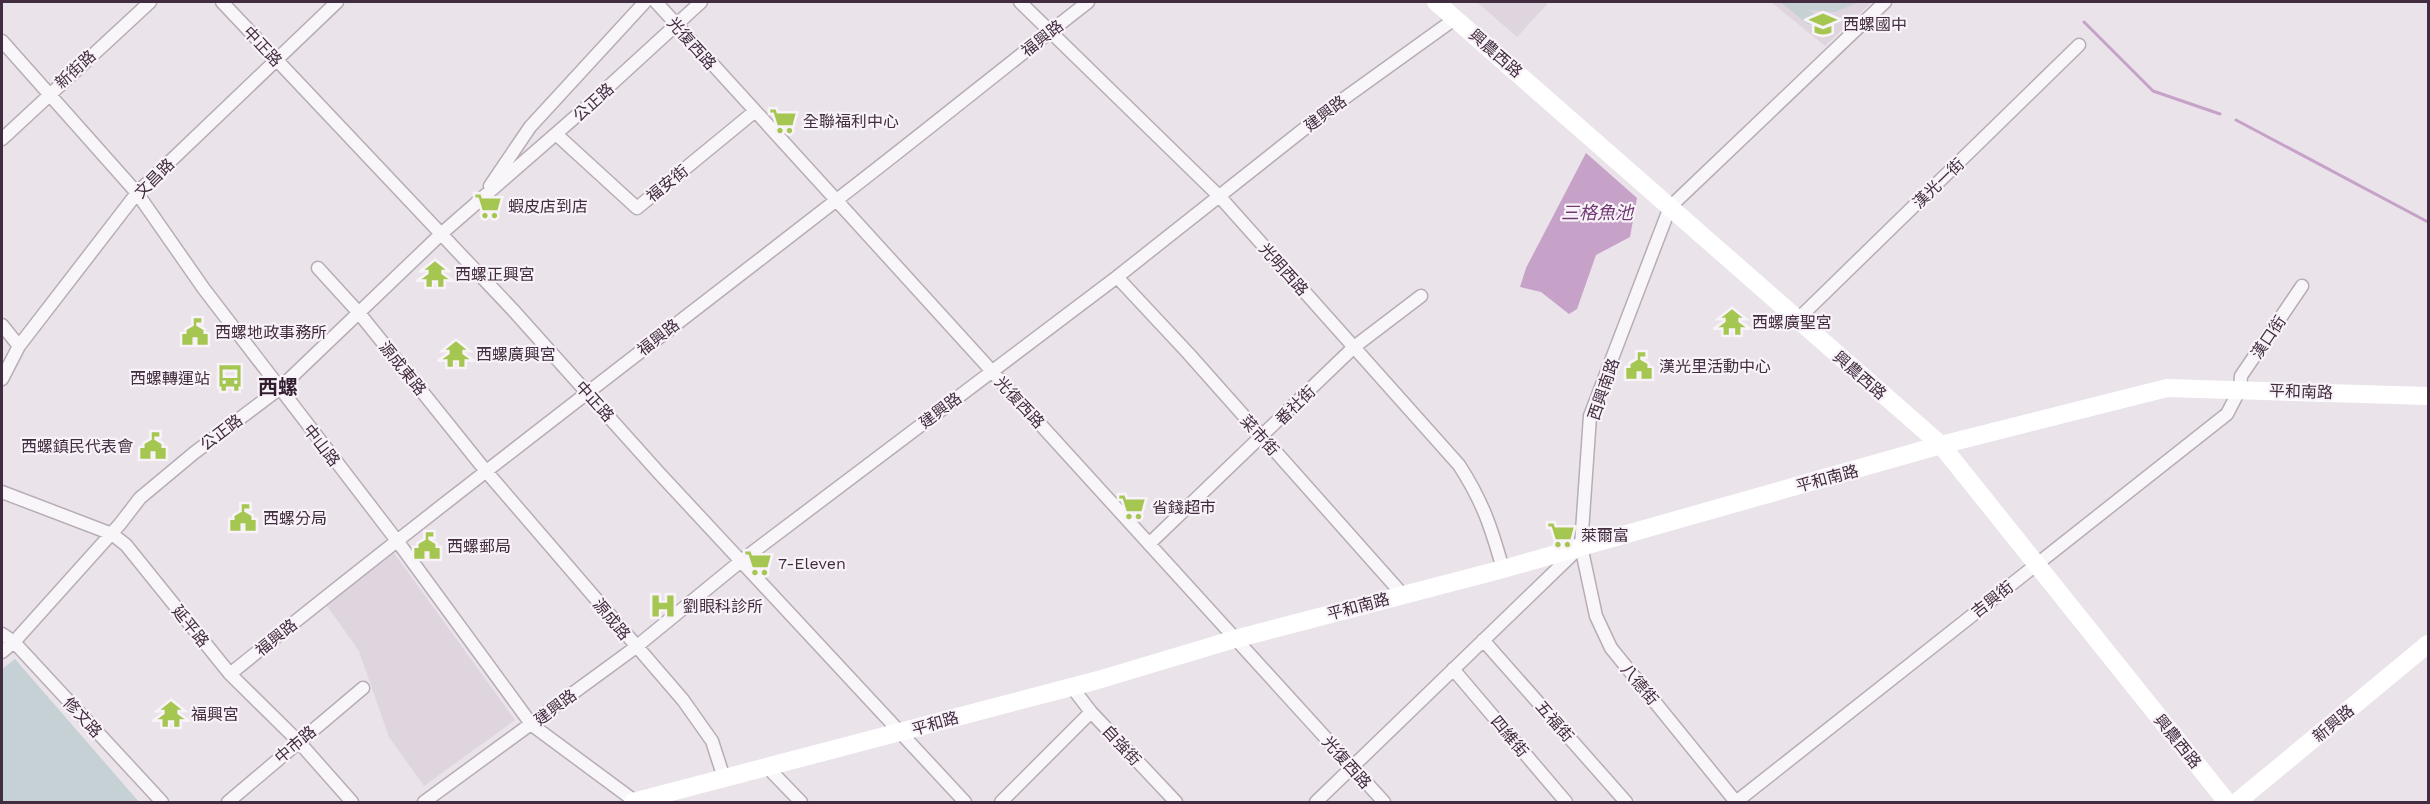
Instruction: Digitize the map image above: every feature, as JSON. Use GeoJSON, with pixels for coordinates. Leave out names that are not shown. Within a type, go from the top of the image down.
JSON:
{"type":"FeatureCollection","features":[{"type":"Feature","properties":{"kind":"main road","name":"興農西路"},"geometry":{"type":"LineString","coordinates":[[1436,2],[1941,446],[2228,802]]}},
{"type":"Feature","properties":{"kind":"main road","name":"平和南路"},"geometry":{"type":"LineString","coordinates":[[1235,639],[1503,568],[1941,446],[2167,388],[2428,396]]}},
{"type":"Feature","properties":{"kind":"main road","name":"平和路"},"geometry":{"type":"LineString","coordinates":[[635,802],[1098,680],[1235,639]]}},
{"type":"Feature","properties":{"kind":"main road","name":"新興路"},"geometry":{"type":"LineString","coordinates":[[2237,802],[2428,644]]}},
{"type":"Feature","properties":{"kind":"street","name":"新街路"},"geometry":{"type":"LineString","coordinates":[[2,139],[49,93],[150,2]]}},
{"type":"Feature","properties":{"kind":"street","name":"中正路"},"geometry":{"type":"LineString","coordinates":[[222,2],[441,234],[807,634],[902,732],[965,802]]}},
{"type":"Feature","properties":{"kind":"street","name":"文昌路"},"geometry":{"type":"LineString","coordinates":[[2,379],[20,346],[137,193],[337,2]]}},
{"type":"Feature","properties":{"kind":"street","name":"公正路"},"geometry":{"type":"LineString","coordinates":[[480,200],[530,127],[645,2]]}},
{"type":"Feature","properties":{"kind":"street","name":"光復西路"},"geometry":{"type":"LineString","coordinates":[[656,2],[1384,802]]}},
{"type":"Feature","properties":{"kind":"street","name":"公正路"},"geometry":{"type":"LineString","coordinates":[[2,652],[14,642],[112,534],[140,498],[194,453],[279,389],[441,234],[556,134],[701,2]]}},
{"type":"Feature","properties":{"kind":"street","name":"光明西路"},"geometry":{"type":"LineString","coordinates":[[1020,2],[1220,197],[1459,465],[1490,522],[1503,568]]}},
{"type":"Feature","properties":{"kind":"street","name":"福興路"},"geometry":{"type":"LineString","coordinates":[[230,674],[354,573],[398,543],[485,470],[835,201],[1088,2]]}},
{"type":"Feature","properties":{"kind":"street","name":"西興南路"},"geometry":{"type":"LineString","coordinates":[[1581,546],[1590,416],[1670,207],[1885,2]]}},
{"type":"Feature","properties":{"kind":"street","name":"建興路"},"geometry":{"type":"LineString","coordinates":[[424,802],[636,647],[741,561],[1116,277],[1328,110],[1456,18]]}},
{"type":"Feature","properties":{"kind":"street","name":"中山路"},"geometry":{"type":"LineString","coordinates":[[2,41],[137,193],[204,289],[398,543],[532,725],[635,802]]}},
{"type":"Feature","properties":{"kind":"street","name":"漢光一街"},"geometry":{"type":"LineString","coordinates":[[1797,320],[2079,45]]}},
{"type":"Feature","properties":{"kind":"street","name":"福安街"},"geometry":{"type":"LineString","coordinates":[[556,134],[637,208],[754,112]]}},
{"type":"Feature","properties":{"kind":"street","name":"源成東路"},"geometry":{"type":"LineString","coordinates":[[318,268],[359,313],[485,470]]}},
{"type":"Feature","properties":{"kind":"street","name":"菜市街"},"geometry":{"type":"LineString","coordinates":[[1116,277],[1403,595]]}},
{"type":"Feature","properties":{"kind":"street","name":"漢口街"},"geometry":{"type":"LineString","coordinates":[[2240,389],[2241,376],[2302,286]]}},
{"type":"Feature","properties":{"kind":"street","name":"番社街"},"geometry":{"type":"LineString","coordinates":[[1149,544],[1354,348],[1421,296]]}},
{"type":"Feature","properties":{"kind":"street"},"geometry":{"type":"LineString","coordinates":[[2,325],[20,346]]}},
{"type":"Feature","properties":{"kind":"street","name":"吉興街"},"geometry":{"type":"LineString","coordinates":[[1736,802],[2227,414],[2240,389]]}},
{"type":"Feature","properties":{"kind":"street","name":"源成路"},"geometry":{"type":"LineString","coordinates":[[485,470],[683,700],[712,741],[724,778]]}},
{"type":"Feature","properties":{"kind":"street","name":"延平路"},"geometry":{"type":"LineString","coordinates":[[2,492],[112,534],[126,545],[230,674],[297,741],[352,802]]}},
{"type":"Feature","properties":{"kind":"street"},"geometry":{"type":"LineString","coordinates":[[1316,802],[1581,546]]}},
{"type":"Feature","properties":{"kind":"street","name":"八德街"},"geometry":{"type":"LineString","coordinates":[[1581,546],[1596,616],[1611,648],[1736,802]]}},
{"type":"Feature","properties":{"kind":"street","name":"修文路"},"geometry":{"type":"LineString","coordinates":[[2,634],[14,642],[162,802]]}},
{"type":"Feature","properties":{"kind":"street","name":"五福街"},"geometry":{"type":"LineString","coordinates":[[1483,640],[1626,802]]}},
{"type":"Feature","properties":{"kind":"street","name":"四維街"},"geometry":{"type":"LineString","coordinates":[[1453,669],[1566,802]]}},
{"type":"Feature","properties":{"kind":"street","name":"自強街"},"geometry":{"type":"LineString","coordinates":[[1071,686],[1090,712],[1176,802]]}},
{"type":"Feature","properties":{"kind":"street","name":"中市路"},"geometry":{"type":"LineString","coordinates":[[228,802],[297,741],[363,688]]}},
{"type":"Feature","properties":{"kind":"street"},"geometry":{"type":"LineString","coordinates":[[1001,802],[1090,712]]}},
{"type":"Feature","properties":{"kind":"street"},"geometry":{"type":"LineString","coordinates":[[767,767],[801,802]]}},
{"type":"Feature","properties":{"kind":"shaded area"},"geometry":{"type":"Polygon","coordinates":[[[1477,2],[1549,2],[1517,37],[1477,2]]]}},
{"type":"Feature","properties":{"kind":"shaded area","name":"西螺國中"},"geometry":{"type":"Polygon","coordinates":[[[1771,2],[1872,2],[1825,46],[1771,2]]]}},
{"type":"Feature","properties":{"kind":"shaded area"},"geometry":{"type":"Polygon","coordinates":[[[1780,2],[1859,2],[1835,12],[1809,10],[1817,16],[1809,25],[1780,2]]]}},
{"type":"Feature","properties":{"kind":"shaded area"},"geometry":{"type":"Polygon","coordinates":[[[394,553],[515,720],[424,786],[389,737],[359,651],[325,603],[394,553]]]}},
{"type":"Feature","properties":{"kind":"shaded area"},"geometry":{"type":"Polygon","coordinates":[[[15,659],[139,802],[2,802],[2,669],[15,659]]]}},
{"type":"Feature","properties":{"kind":"water","name":"三格魚池"},"geometry":{"type":"Polygon","coordinates":[[[1586,153],[1637,198],[1630,237],[1596,255],[1577,309],[1569,314],[1541,292],[1520,287],[1526,268],[1586,153]]]}},
{"type":"Feature","properties":{"kind":"waterway"},"geometry":{"type":"LineString","coordinates":[[2084,22],[2153,91],[2220,114]]}},
{"type":"Feature","properties":{"kind":"waterway"},"geometry":{"type":"LineString","coordinates":[[2236,120],[2428,222]]}},
{"type":"Feature","properties":{"kind":"place","name":"西螺國中"},"geometry":{"type":"Point","coordinates":[1823,24]}},
{"type":"Feature","properties":{"kind":"place","name":"全聯福利中心"},"geometry":{"type":"Point","coordinates":[783,121]}},
{"type":"Feature","properties":{"kind":"place","name":"蝦皮店到店"},"geometry":{"type":"Point","coordinates":[488,206]}},
{"type":"Feature","properties":{"kind":"place","name":"西螺正興宮"},"geometry":{"type":"Point","coordinates":[435,274]}},
{"type":"Feature","properties":{"kind":"place","name":"西螺廣聖宮"},"geometry":{"type":"Point","coordinates":[1732,322]}},
{"type":"Feature","properties":{"kind":"place","name":"西螺地政事務所"},"geometry":{"type":"Point","coordinates":[195,332]}},
{"type":"Feature","properties":{"kind":"place","name":"西螺廣興宮"},"geometry":{"type":"Point","coordinates":[456,354]}},
{"type":"Feature","properties":{"kind":"place","name":"漢光里活動中心"},"geometry":{"type":"Point","coordinates":[1639,366]}},
{"type":"Feature","properties":{"kind":"place","name":"西螺轉運站"},"geometry":{"type":"Point","coordinates":[230,378]}},
{"type":"Feature","properties":{"kind":"place","name":"西螺鎮民代表會"},"geometry":{"type":"Point","coordinates":[153,446]}},
{"type":"Feature","properties":{"kind":"place","name":"省錢超市"},"geometry":{"type":"Point","coordinates":[1132,507]}},
{"type":"Feature","properties":{"kind":"place","name":"西螺分局"},"geometry":{"type":"Point","coordinates":[243,518]}},
{"type":"Feature","properties":{"kind":"place","name":"萊爾富"},"geometry":{"type":"Point","coordinates":[1561,535]}},
{"type":"Feature","properties":{"kind":"place","name":"西螺郵局"},"geometry":{"type":"Point","coordinates":[427,546]}},
{"type":"Feature","properties":{"kind":"place","name":"7-Eleven"},"geometry":{"type":"Point","coordinates":[758,563]}},
{"type":"Feature","properties":{"kind":"place","name":"劉眼科診所"},"geometry":{"type":"Point","coordinates":[663,606]}},
{"type":"Feature","properties":{"kind":"place","name":"福興宮"},"geometry":{"type":"Point","coordinates":[171,714]}},
{"type":"Feature","properties":{"kind":"district","name":"西螺"},"geometry":{"type":"Point","coordinates":[278,387]}}]}
